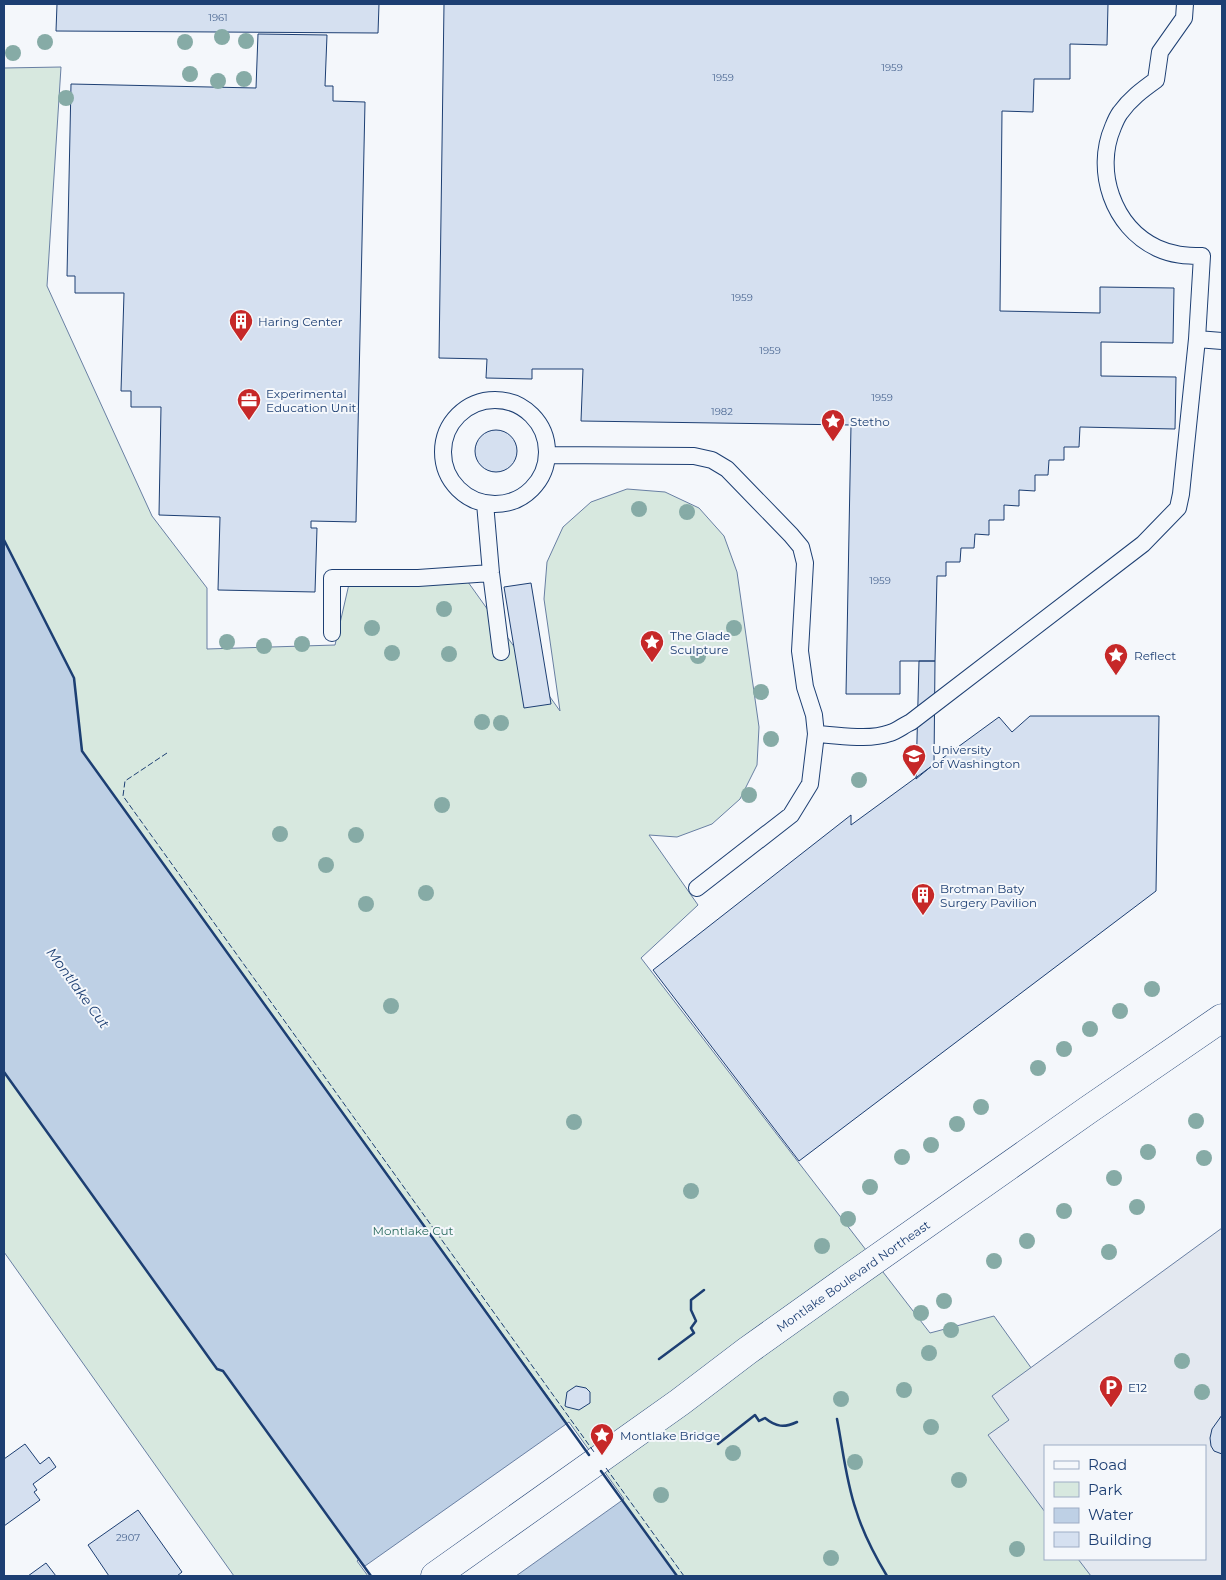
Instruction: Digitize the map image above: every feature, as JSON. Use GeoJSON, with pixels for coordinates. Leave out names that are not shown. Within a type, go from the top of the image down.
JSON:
{"type":"FeatureCollection","features":[{"type":"Feature","properties":{"kind":"main road","name":"Montlake Boulevard Northeast"},"geometry":{"type":"LineString","coordinates":[[435,1576],[931,1220],[1222,1018]]}},
{"type":"Feature","properties":{"kind":"lane"},"geometry":{"type":"LineString","coordinates":[[816,734],[878,736],[892,732],[911,722],[1143,544],[1178,508],[1197,339],[1202,256],[1180,256],[1156,248],[1135,232],[1119,213],[1108,189],[1105,164],[1108,138],[1119,115],[1135,95],[1156,80],[1160,52],[1184,18],[1185,4]]}},
{"type":"Feature","properties":{"kind":"lane"},"geometry":{"type":"LineString","coordinates":[[1197,339],[1222,341]]}},
{"type":"Feature","properties":{"kind":"lane"},"geometry":{"type":"LineString","coordinates":[[500,399],[516,403],[530,412],[540,424],[546,439],[548,455],[544,472],[535,486],[521,498],[505,503],[484,503],[471,498],[458,489],[449,476],[444,460],[444,444],[448,429],[457,416],[470,406],[484,400],[500,399]]}},
{"type":"Feature","properties":{"kind":"lane"},"geometry":{"type":"LineString","coordinates":[[548,455],[694,456],[712,460],[727,469],[801,547],[805,562],[800,651],[805,686],[814,715],[816,734],[810,784],[791,815],[697,888]]}},
{"type":"Feature","properties":{"kind":"lane"},"geometry":{"type":"LineString","coordinates":[[484,503],[501,652]]}},
{"type":"Feature","properties":{"kind":"lane"},"geometry":{"type":"LineString","coordinates":[[332,633],[332,578],[418,578],[491,573]]}},
{"type":"Feature","properties":{"kind":"green space","name":"Montlake Cut"},"geometry":{"type":"Polygon","coordinates":[[[61,67],[47,286],[152,516],[207,588],[207,649],[335,645],[349,584],[468,582],[560,711],[544,599],[547,562],[563,527],[591,502],[627,489],[665,492],[699,508],[724,536],[737,572],[759,727],[757,765],[740,799],[712,824],[677,837],[649,835],[698,905],[641,958],[930,1333],[994,1316],[1086,1445],[1044,1445],[1044,1560],[1167,1560],[1178,1576],[234,1576],[4,1252],[4,68],[61,67]]]}},
{"type":"Feature","properties":{"kind":"shaded area","name":"E12"},"geometry":{"type":"Polygon","coordinates":[[[1222,1228],[1222,1576],[1091,1576],[1079,1560],[1206,1560],[1206,1445],[1044,1445],[1044,1511],[988,1435],[1009,1420],[992,1396],[1222,1228]]]}},
{"type":"Feature","properties":{"kind":"water","name":"Montlake Cut"},"geometry":{"type":"Polygon","coordinates":[[[4,540],[74,678],[82,751],[677,1576],[371,1576],[223,1371],[217,1369],[4,1072],[4,540]]]}},
{"type":"Feature","properties":{"kind":"pier","name":"Montlake Bridge"},"geometry":{"type":"Polygon","coordinates":[[[569,1422],[624,1499],[516,1576],[368,1576],[357,1561],[359,1559],[365,1566],[569,1422]]]}},
{"type":"Feature","properties":{"kind":"building"},"geometry":{"type":"Polygon","coordinates":[[[57,4],[379,4],[378,33],[56,31],[57,4]]]}},
{"type":"Feature","properties":{"kind":"building"},"geometry":{"type":"Polygon","coordinates":[[[444,4],[1108,4],[1107,45],[1070,44],[1070,79],[1034,79],[1033,112],[1002,111],[1000,311],[1100,313],[1100,287],[1174,288],[1173,343],[1101,342],[1101,376],[1176,377],[1175,429],[1080,427],[1079,447],[1064,447],[1064,460],[1049,460],[1048,475],[1035,475],[1035,491],[1019,490],[1019,506],[1004,505],[1004,520],[989,520],[989,535],[975,534],[974,548],[961,548],[960,562],[946,562],[946,576],[937,576],[935,661],[900,661],[900,694],[846,694],[851,425],[581,421],[583,369],[532,369],[532,379],[486,378],[487,359],[439,358],[444,4]]]}},
{"type":"Feature","properties":{"kind":"building","name":"Haring Center"},"geometry":{"type":"Polygon","coordinates":[[[258,34],[327,35],[325,86],[333,86],[333,101],[365,102],[356,522],[311,521],[311,528],[317,528],[315,592],[218,590],[220,517],[159,515],[161,407],[131,407],[131,391],[121,391],[124,293],[75,293],[75,276],[67,276],[71,84],[256,88],[258,34]]]}},
{"type":"Feature","properties":{"kind":"building"},"geometry":{"type":"Polygon","coordinates":[[[496,430],[511,436],[517,451],[511,466],[496,472],[481,466],[475,451],[481,436],[496,430]]]}},
{"type":"Feature","properties":{"kind":"building"},"geometry":{"type":"Polygon","coordinates":[[[531,583],[551,704],[524,708],[504,587],[531,583]]]}},
{"type":"Feature","properties":{"kind":"building"},"geometry":{"type":"Polygon","coordinates":[[[919,661],[935,661],[934,764],[916,779],[919,661]]]}},
{"type":"Feature","properties":{"kind":"building","name":"Brotman Baty Surgery Pavilion"},"geometry":{"type":"Polygon","coordinates":[[[1030,716],[1159,716],[1156,891],[799,1161],[653,970],[851,815],[851,825],[999,717],[1012,732],[1030,716]]]}},
{"type":"Feature","properties":{"kind":"building"},"geometry":{"type":"Polygon","coordinates":[[[576,1386],[586,1388],[590,1392],[590,1403],[579,1410],[565,1406],[567,1392],[576,1386]]]}},
{"type":"Feature","properties":{"kind":"building"},"geometry":{"type":"Polygon","coordinates":[[[1222,1415],[1222,1454],[1214,1451],[1210,1438],[1212,1429],[1222,1415]]]}},
{"type":"Feature","properties":{"kind":"building"},"geometry":{"type":"Polygon","coordinates":[[[25,1444],[40,1464],[49,1457],[56,1467],[33,1484],[37,1490],[34,1492],[40,1500],[4,1526],[4,1459],[25,1444]]]}},
{"type":"Feature","properties":{"kind":"building"},"geometry":{"type":"Polygon","coordinates":[[[138,1510],[182,1572],[177,1576],[109,1576],[88,1545],[138,1510]]]}},
{"type":"Feature","properties":{"kind":"building"},"geometry":{"type":"Polygon","coordinates":[[[46,1563],[56,1576],[28,1576],[46,1563]]]}},
{"type":"Feature","properties":{"kind":"fence"},"geometry":{"type":"LineString","coordinates":[[167,753],[125,781],[123,796],[594,1452]]}},
{"type":"Feature","properties":{"kind":"fence"},"geometry":{"type":"LineString","coordinates":[[606,1468],[684,1576]]}},
{"type":"Feature","properties":{"kind":"wall"},"geometry":{"type":"LineString","coordinates":[[4,540],[74,678],[82,751],[589,1455]]}},
{"type":"Feature","properties":{"kind":"wall"},"geometry":{"type":"LineString","coordinates":[[4,1072],[217,1369],[223,1371],[371,1576]]}},
{"type":"Feature","properties":{"kind":"wall"},"geometry":{"type":"LineString","coordinates":[[659,1359],[694,1333],[691,1328],[696,1321],[691,1310],[691,1300],[704,1290]]}},
{"type":"Feature","properties":{"kind":"wall"},"geometry":{"type":"LineString","coordinates":[[718,1444],[755,1415],[759,1421],[765,1418],[780,1426],[797,1422]]}},
{"type":"Feature","properties":{"kind":"wall"},"geometry":{"type":"LineString","coordinates":[[837,1419],[847,1477],[856,1510],[862,1527],[887,1576]]}},
{"type":"Feature","properties":{"kind":"wall"},"geometry":{"type":"LineString","coordinates":[[601,1471],[677,1576]]}},
{"type":"Feature","properties":{"kind":"place","name":"Haring Center"},"geometry":{"type":"Point","coordinates":[241,342]}},
{"type":"Feature","properties":{"kind":"place","name":"Experimental Education Unit"},"geometry":{"type":"Point","coordinates":[249,421]}},
{"type":"Feature","properties":{"kind":"place","name":"Stetho"},"geometry":{"type":"Point","coordinates":[833,442]}},
{"type":"Feature","properties":{"kind":"place","name":"The Glade Sculpture"},"geometry":{"type":"Point","coordinates":[652,663]}},
{"type":"Feature","properties":{"kind":"place","name":"Reflect"},"geometry":{"type":"Point","coordinates":[1116,676]}},
{"type":"Feature","properties":{"kind":"place","name":"University of Washington"},"geometry":{"type":"Point","coordinates":[914,777]}},
{"type":"Feature","properties":{"kind":"place","name":"Brotman Baty Surgery Pavilion"},"geometry":{"type":"Point","coordinates":[923,916]}},
{"type":"Feature","properties":{"kind":"place","name":"E12"},"geometry":{"type":"Point","coordinates":[1111,1408]}},
{"type":"Feature","properties":{"kind":"place","name":"Montlake Bridge"},"geometry":{"type":"Point","coordinates":[602,1456]}}]}
